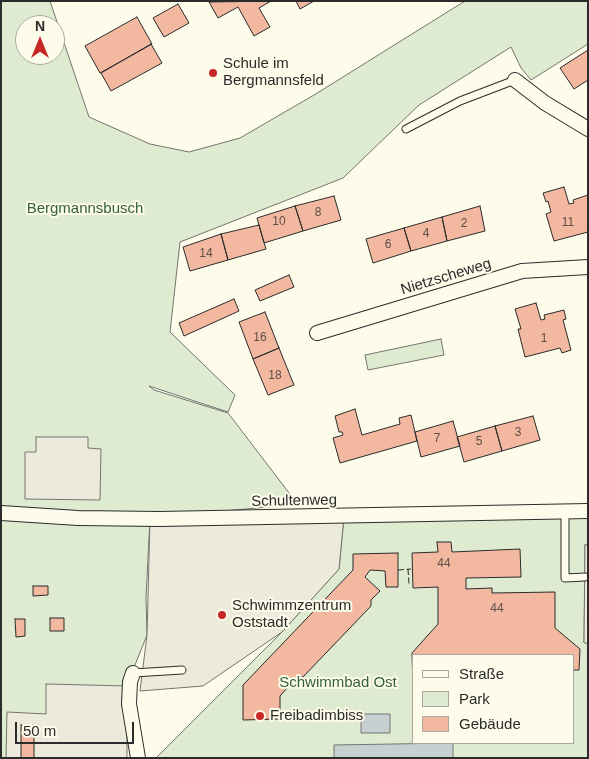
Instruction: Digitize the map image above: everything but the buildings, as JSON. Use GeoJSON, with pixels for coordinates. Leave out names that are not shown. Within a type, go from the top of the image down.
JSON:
{"type":"FeatureCollection","features":[{"type":"Feature","properties":{"kind":"street"},"geometry":{"type":"LineString","coordinates":[[514,80],[545,103],[588,129]]}},
{"type":"Feature","properties":{"kind":"street","name":"Nietzscheweg"},"geometry":{"type":"LineString","coordinates":[[317,333],[522,271],[588,267]]}},
{"type":"Feature","properties":{"kind":"street","name":"Schultenweg"},"geometry":{"type":"LineString","coordinates":[[1,513],[78,518],[160,519],[565,513],[588,511]]}},
{"type":"Feature","properties":{"kind":"street"},"geometry":{"type":"LineString","coordinates":[[133,673],[130,682],[129,704],[138,758]]}},
{"type":"Feature","properties":{"kind":"lane"},"geometry":{"type":"LineString","coordinates":[[406,129],[460,100],[514,80]]}},
{"type":"Feature","properties":{"kind":"lane"},"geometry":{"type":"LineString","coordinates":[[565,513],[565,578],[585,577]]}},
{"type":"Feature","properties":{"kind":"lane"},"geometry":{"type":"LineString","coordinates":[[133,673],[182,670]]}},
{"type":"Feature","properties":{"kind":"green space","name":"Bergmannsbusch"},"geometry":{"type":"Polygon","coordinates":[[[1,1],[50,1],[55,15],[15,15],[15,65],[65,65],[65,46],[89,117],[150,144],[189,152],[240,138],[314,95],[465,1],[588,1],[588,44],[531,80],[521,68],[511,47],[419,105],[343,178],[180,242],[170,332],[235,395],[228,412],[149,386],[154,390],[228,413],[299,504],[150,518],[146,598],[147,635],[127,685],[126,758],[1,758],[1,1]]]}},
{"type":"Feature","properties":{"kind":"green space"},"geometry":{"type":"Polygon","coordinates":[[[441,339],[444,355],[368,370],[365,355],[441,339]]]}},
{"type":"Feature","properties":{"kind":"green space","name":"Schwimmbad Ost"},"geometry":{"type":"Polygon","coordinates":[[[588,512],[588,545],[585,545],[584,642],[588,643],[588,758],[156,758],[282,632],[339,569],[344,517],[588,512]]]}},
{"type":"Feature","properties":{"kind":"shaded area"},"geometry":{"type":"Polygon","coordinates":[[[36,437],[88,437],[88,448],[101,449],[100,500],[25,499],[25,452],[36,452],[36,437]]]}},
{"type":"Feature","properties":{"kind":"shaded area","name":"Schwimmzentrum Oststadt"},"geometry":{"type":"Polygon","coordinates":[[[344,517],[339,569],[282,632],[203,686],[140,691],[147,635],[150,519],[344,517]]]}},
{"type":"Feature","properties":{"kind":"shaded area"},"geometry":{"type":"Polygon","coordinates":[[[585,545],[588,545],[588,643],[584,643],[585,545]]]}},
{"type":"Feature","properties":{"kind":"shaded area"},"geometry":{"type":"Polygon","coordinates":[[[46,684],[127,686],[127,758],[6,758],[7,712],[46,714],[46,684]]]}},
{"type":"Feature","properties":{"kind":"shaded area"},"geometry":{"type":"Polygon","coordinates":[[[361,714],[390,714],[390,733],[361,733],[361,714]]]}},
{"type":"Feature","properties":{"kind":"shaded area"},"geometry":{"type":"Polygon","coordinates":[[[453,744],[453,758],[334,758],[334,745],[453,744]]]}},
{"type":"Feature","properties":{"kind":"fence"},"geometry":{"type":"LineString","coordinates":[[408,569],[409,584]]}},
{"type":"Feature","properties":{"kind":"fence"},"geometry":{"type":"LineString","coordinates":[[398,570],[411,569]]}},
{"type":"Feature","properties":{"kind":"place","name":"Schule im Bergmannsfeld"},"geometry":{"type":"Point","coordinates":[213,73]}},
{"type":"Feature","properties":{"kind":"place","name":"Schwimmzentrum Oststadt"},"geometry":{"type":"Point","coordinates":[222,615]}},
{"type":"Feature","properties":{"kind":"place","name":"Freibadimbiss"},"geometry":{"type":"Point","coordinates":[260,716]}}]}
